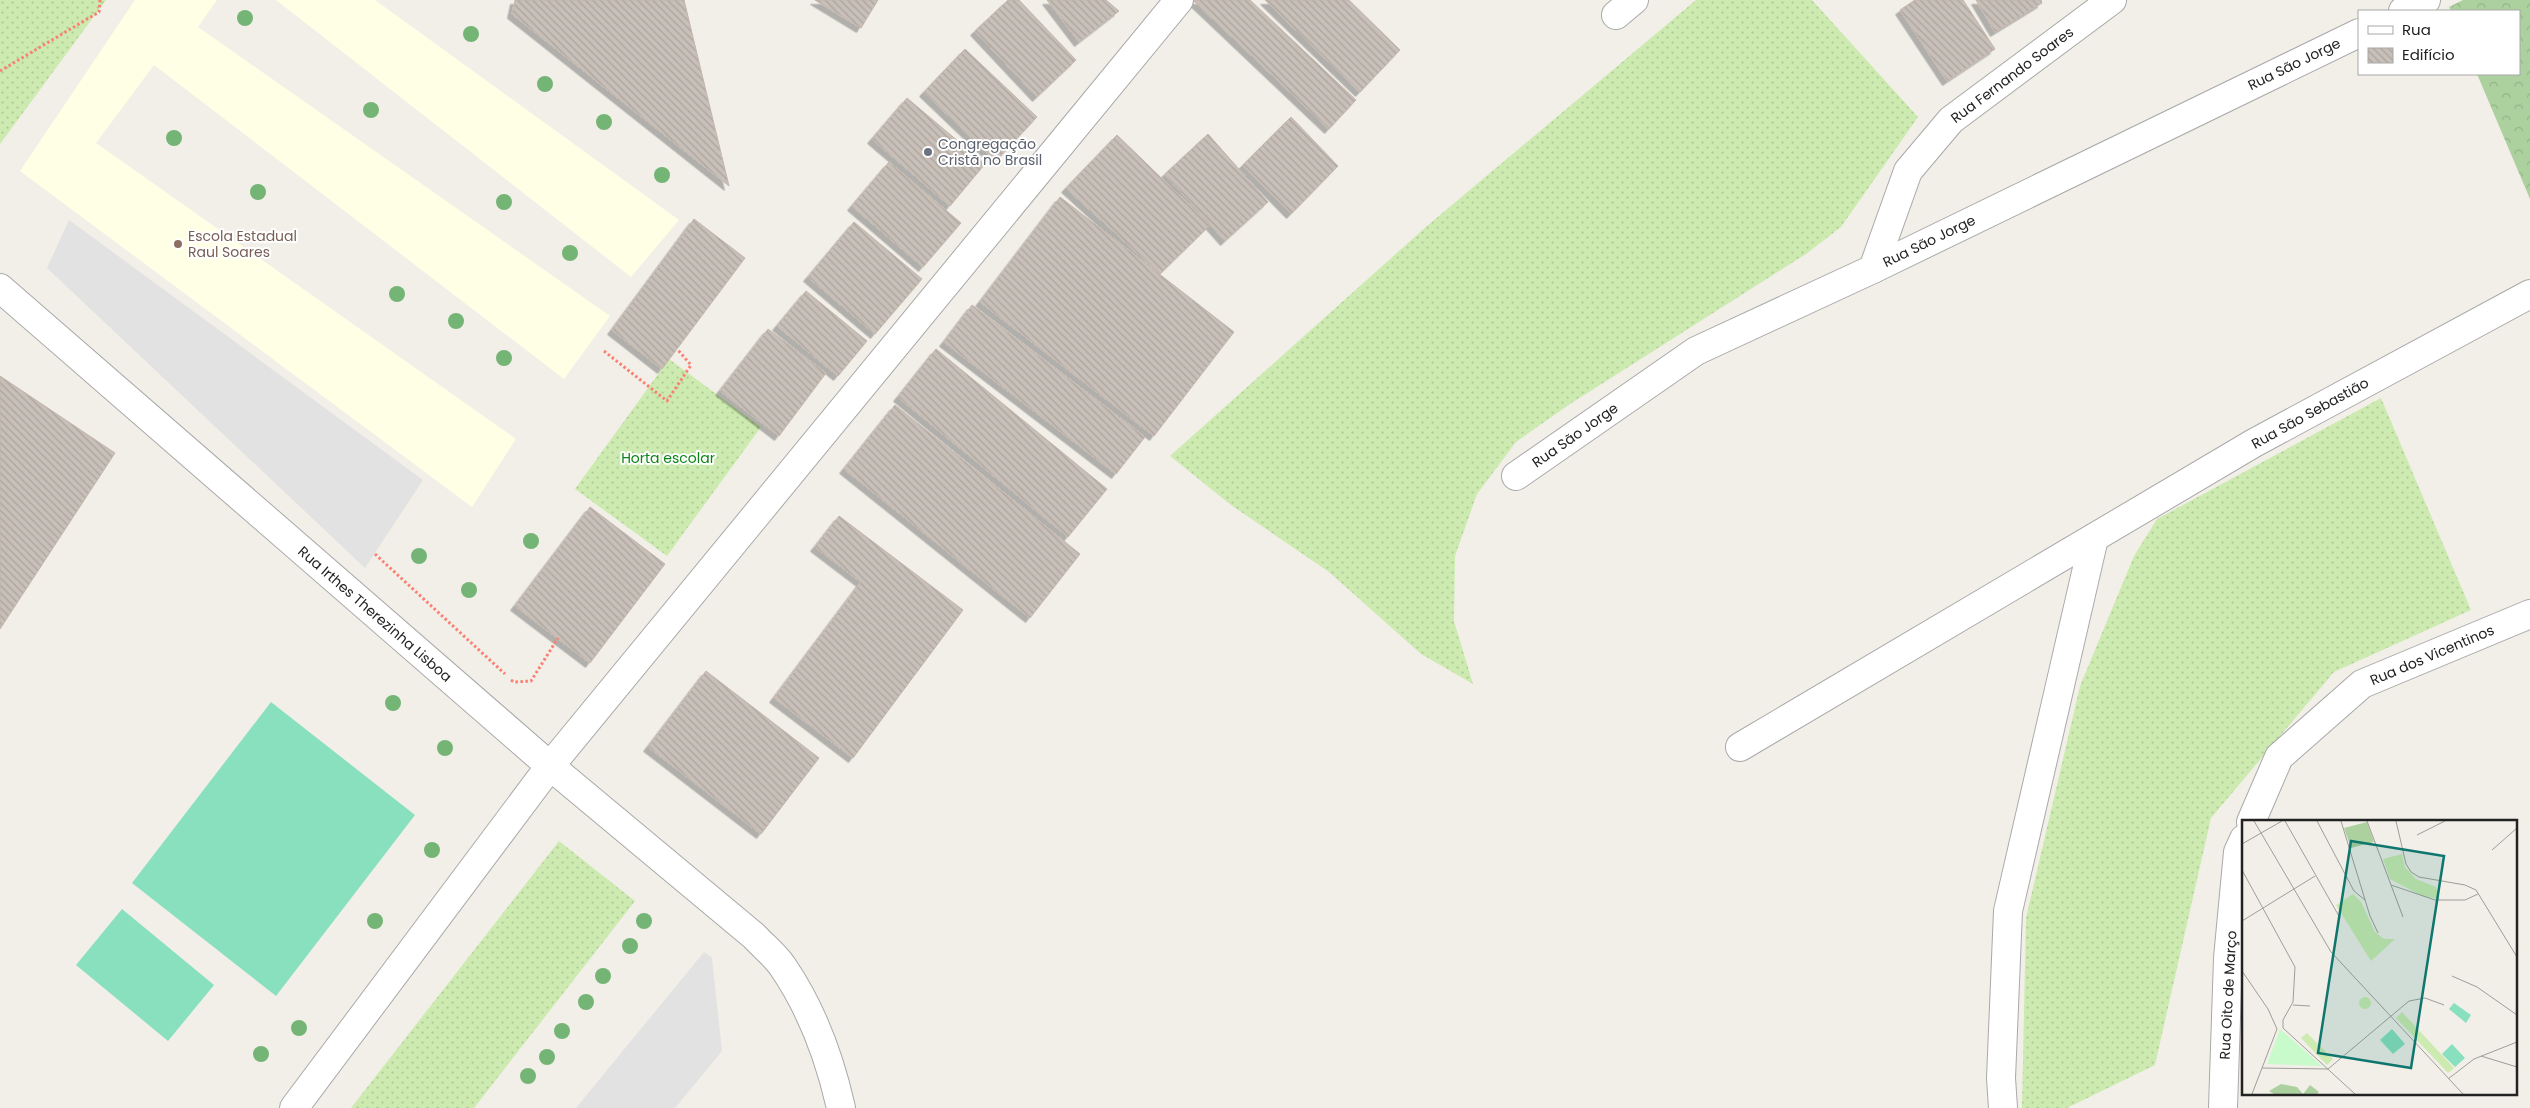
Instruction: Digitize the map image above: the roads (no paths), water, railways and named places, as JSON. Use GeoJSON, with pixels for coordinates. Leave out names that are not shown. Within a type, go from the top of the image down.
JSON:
{"type":"FeatureCollection","features":[{"type":"Feature","properties":{"kind":"street"},"geometry":{"type":"LineString","coordinates":[[294,1108],[550,766],[1179,0]]}},
{"type":"Feature","properties":{"kind":"street","name":"Rua Fernando Soares"},"geometry":{"type":"LineString","coordinates":[[1873,269],[1908,171],[1951,120],[2112,0]]}},
{"type":"Feature","properties":{"kind":"street"},"geometry":{"type":"LineString","coordinates":[[2405,10],[2426,0]]}},
{"type":"Feature","properties":{"kind":"street","name":"Rua São Jorge"},"geometry":{"type":"LineString","coordinates":[[1516,476],[1696,351],[1873,269],[2358,33]]}},
{"type":"Feature","properties":{"kind":"street","name":"Rua Irthes Therezinha Lisboa"},"geometry":{"type":"LineString","coordinates":[[0,288],[550,766],[754,936],[782,966],[801,1000],[834,1075],[841,1108]]}},
{"type":"Feature","properties":{"kind":"street","name":"Rua São Sebastião"},"geometry":{"type":"LineString","coordinates":[[1740,747],[2254,443],[2530,294]]}},
{"type":"Feature","properties":{"kind":"street"},"geometry":{"type":"LineString","coordinates":[[2004,1108],[2001,1078],[2008,911],[2094,538]]}},
{"type":"Feature","properties":{"kind":"street","name":"Rua dos Vicentinos"},"geometry":{"type":"LineString","coordinates":[[2252,820],[2279,757],[2362,684],[2530,614]]}},
{"type":"Feature","properties":{"kind":"street","name":"Rua Oito de Março"},"geometry":{"type":"LineString","coordinates":[[2223,1108],[2228,958],[2241,845]]}},
{"type":"Feature","properties":{"kind":"place","name":"Congregação Cristã no Brasil"},"geometry":{"type":"Point","coordinates":[928,152]}},
{"type":"Feature","properties":{"kind":"place","name":"Escola Estadual Raul Soares"},"geometry":{"type":"Point","coordinates":[178,244]}},
{"type":"Feature","properties":{"kind":"park label","name":"Horta escolar"},"geometry":{"type":"Point","coordinates":[668,458]}}]}
